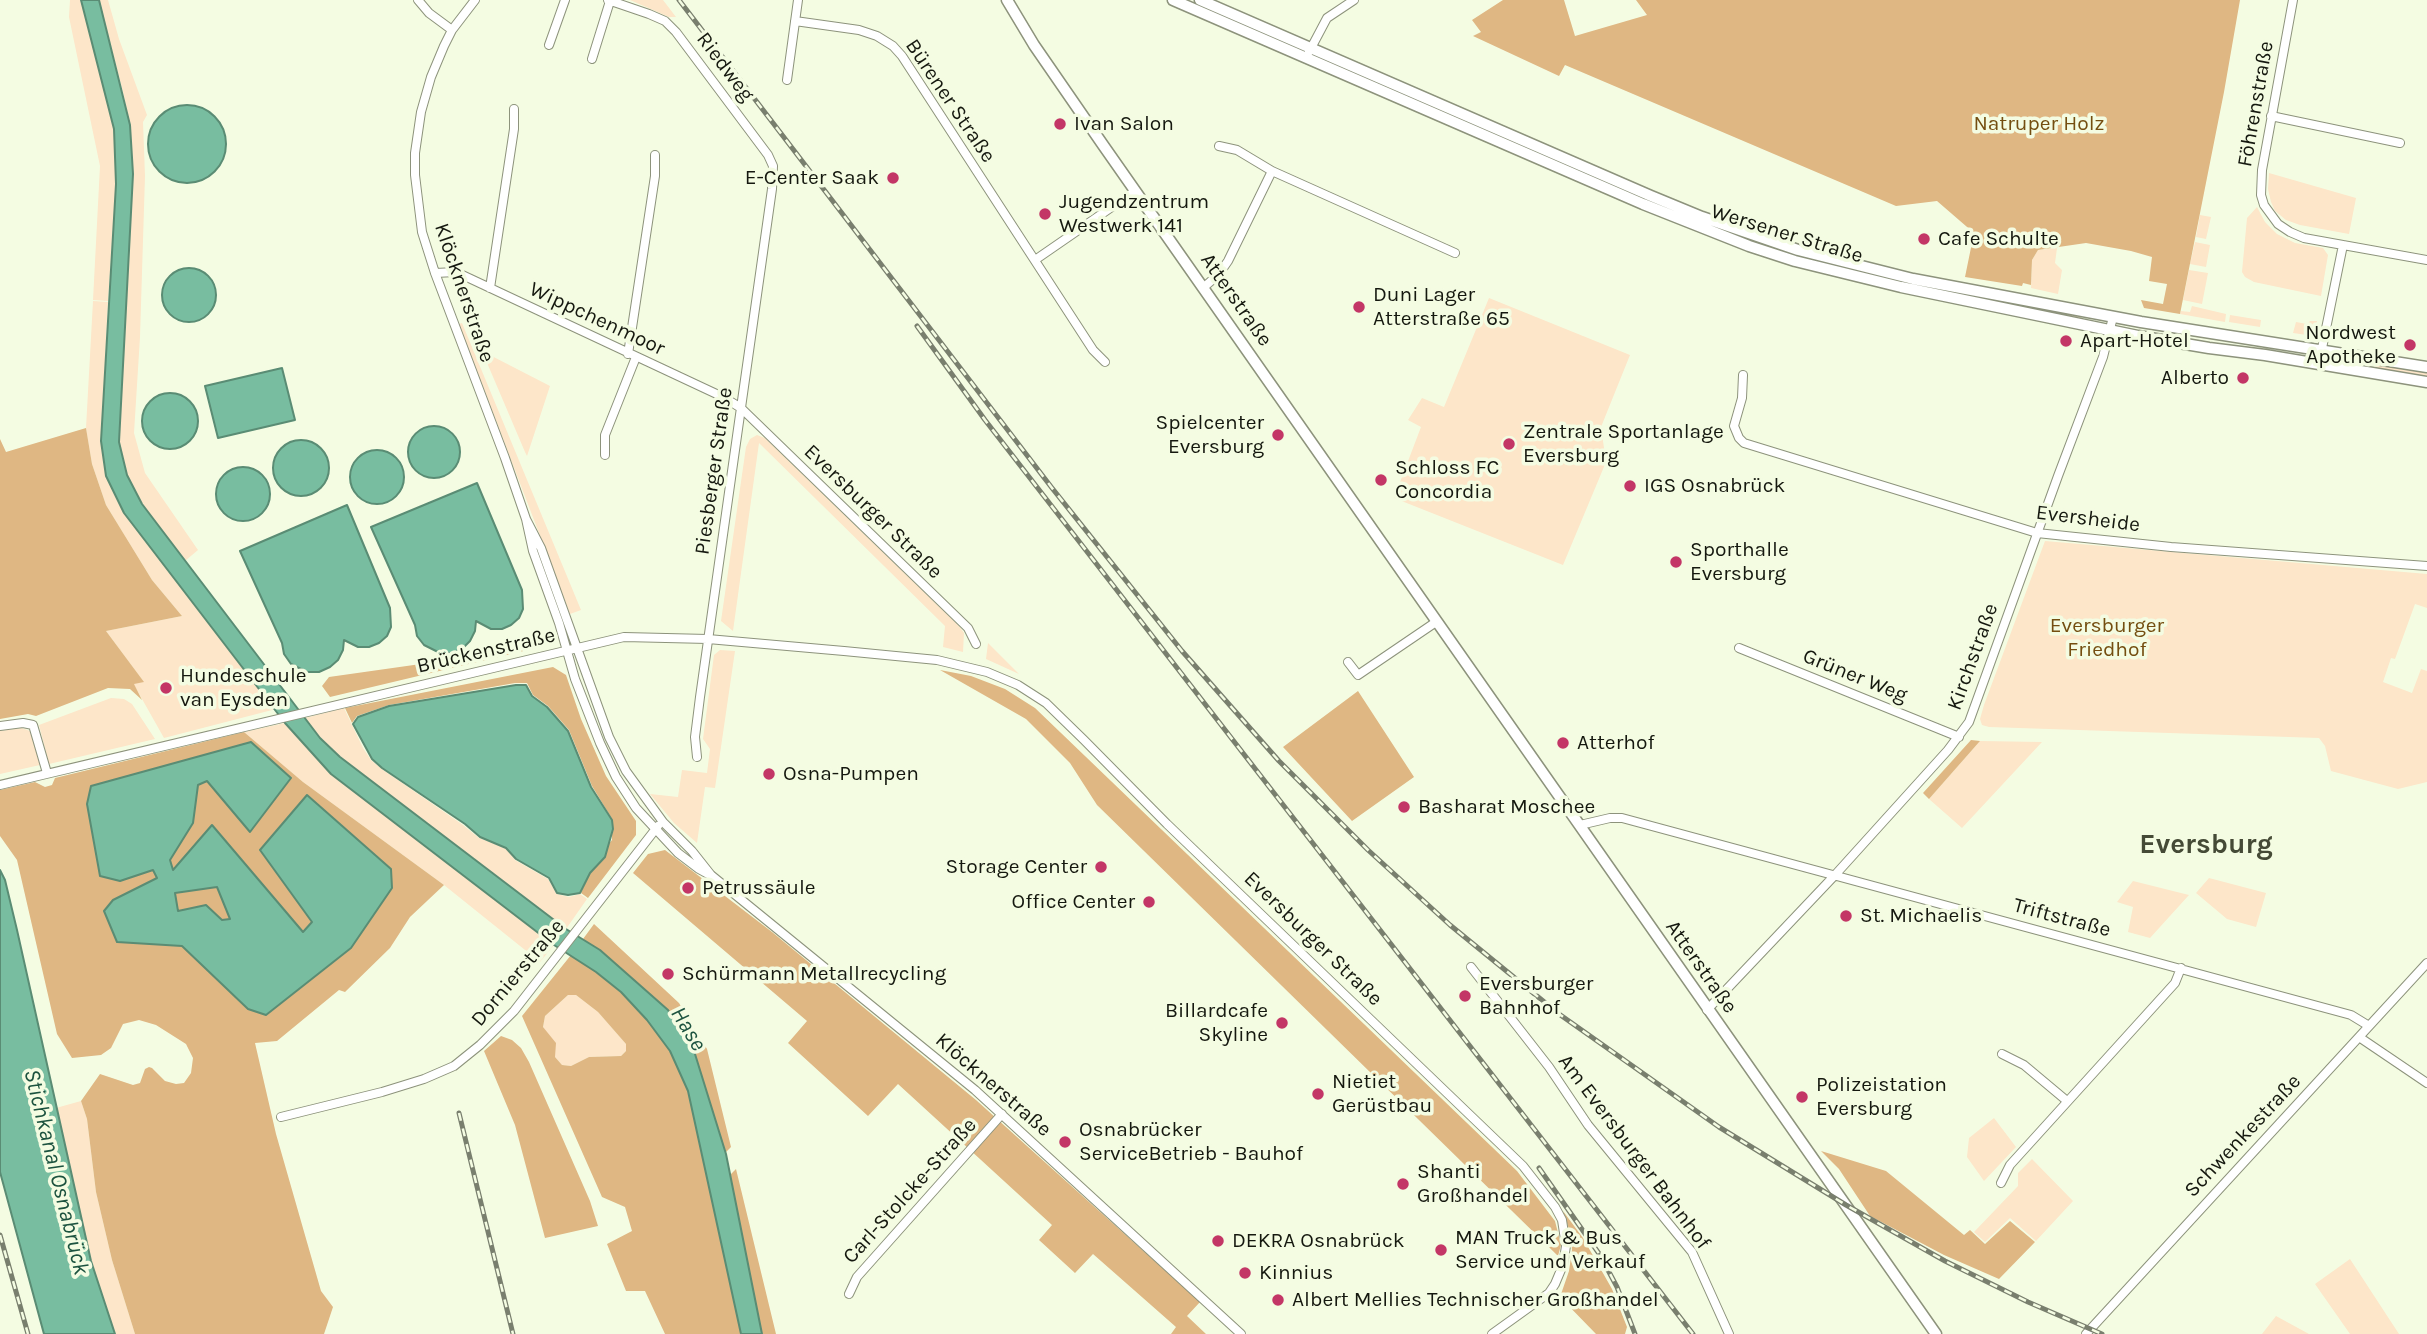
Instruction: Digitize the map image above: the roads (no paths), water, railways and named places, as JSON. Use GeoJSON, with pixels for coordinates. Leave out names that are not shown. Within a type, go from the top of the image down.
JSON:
{"type":"FeatureCollection","features":[{"type":"Feature","properties":{"kind":"main road","name":"Atterstraße"},"geometry":{"type":"LineString","coordinates":[[1007,0],[1034,45],[1135,191],[1936,1334]]}},
{"type":"Feature","properties":{"kind":"main road","name":"Wersener Straße"},"geometry":{"type":"LineString","coordinates":[[1173,0],[1308,53],[1651,196],[1753,236],[1821,257],[1887,273],[2113,317],[2427,367]]}},
{"type":"Feature","properties":{"kind":"main road","name":"Wersener Straße"},"geometry":{"type":"LineString","coordinates":[[1200,0],[1308,53],[1654,209],[1749,246],[1852,276],[2110,331],[2427,382]]}},
{"type":"Feature","properties":{"kind":"street"},"geometry":{"type":"LineString","coordinates":[[418,0],[429,13],[452,30]]}},
{"type":"Feature","properties":{"kind":"street","name":"Klöcknerstraße"},"geometry":{"type":"LineString","coordinates":[[475,0],[452,30],[431,77],[419,122],[415,153],[418,213],[427,252],[526,519],[541,548],[579,647],[609,737],[626,771],[663,822],[711,875],[1002,1114],[1241,1334]]}},
{"type":"Feature","properties":{"kind":"street"},"geometry":{"type":"LineString","coordinates":[[549,45],[565,0]]}},
{"type":"Feature","properties":{"kind":"street","name":"Riedweg"},"geometry":{"type":"LineString","coordinates":[[592,59],[609,0],[664,22],[676,32],[768,155],[773,166],[772,189]]}},
{"type":"Feature","properties":{"kind":"street"},"geometry":{"type":"LineString","coordinates":[[787,79],[798,0]]}},
{"type":"Feature","properties":{"kind":"street"},"geometry":{"type":"LineString","coordinates":[[1308,53],[1327,19],[1354,0]]}},
{"type":"Feature","properties":{"kind":"street","name":"Föhrenstraße"},"geometry":{"type":"LineString","coordinates":[[2293,0],[2260,182],[2264,205],[2278,224],[2304,237],[2427,260]]}},
{"type":"Feature","properties":{"kind":"street","name":"Bürener Straße"},"geometry":{"type":"LineString","coordinates":[[795,21],[859,30],[877,36],[893,46],[1093,351],[1105,362]]}},
{"type":"Feature","properties":{"kind":"street"},"geometry":{"type":"LineString","coordinates":[[491,288],[514,129],[514,108]]}},
{"type":"Feature","properties":{"kind":"street"},"geometry":{"type":"LineString","coordinates":[[2272,116],[2400,143]]}},
{"type":"Feature","properties":{"kind":"street"},"geometry":{"type":"LineString","coordinates":[[1219,146],[1237,150],[1272,171],[1455,253]]}},
{"type":"Feature","properties":{"kind":"street"},"geometry":{"type":"LineString","coordinates":[[606,455],[605,435],[632,356],[654,176],[654,155]]}},
{"type":"Feature","properties":{"kind":"street"},"geometry":{"type":"LineString","coordinates":[[1203,288],[1219,274],[1228,261],[1272,171]]}},
{"type":"Feature","properties":{"kind":"street","name":"Piesberger Straße"},"geometry":{"type":"LineString","coordinates":[[697,757],[695,737],[772,189]]}},
{"type":"Feature","properties":{"kind":"street"},"geometry":{"type":"LineString","coordinates":[[1035,260],[1135,191]]}},
{"type":"Feature","properties":{"kind":"street"},"geometry":{"type":"LineString","coordinates":[[2319,363],[2343,245]]}},
{"type":"Feature","properties":{"kind":"street","name":"Wippchenmoor"},"geometry":{"type":"LineString","coordinates":[[435,273],[456,272],[723,397],[741,408]]}},
{"type":"Feature","properties":{"kind":"street","name":"Kirchstraße"},"geometry":{"type":"LineString","coordinates":[[1707,1010],[1835,875],[1959,737],[1969,722],[2103,358],[2113,317]]}},
{"type":"Feature","properties":{"kind":"street","name":"Eversheide"},"geometry":{"type":"LineString","coordinates":[[1743,375],[1742,398],[1734,426],[1744,443],[2037,533],[2171,547],[2427,566]]}},
{"type":"Feature","properties":{"kind":"street","name":"Eversburger Straße"},"geometry":{"type":"LineString","coordinates":[[741,408],[968,628],[976,643]]}},
{"type":"Feature","properties":{"kind":"street","name":"Klöcknerstraße"},"geometry":{"type":"LineString","coordinates":[[526,519],[533,551],[589,716],[616,777],[654,830],[678,853],[711,875]]}},
{"type":"Feature","properties":{"kind":"street"},"geometry":{"type":"LineString","coordinates":[[1348,662],[1358,675],[1436,622]]}},
{"type":"Feature","properties":{"kind":"street","name":"Brückenstraße"},"geometry":{"type":"LineString","coordinates":[[0,785],[624,637],[708,639],[937,660],[987,672]]}},
{"type":"Feature","properties":{"kind":"street","name":"Grüner Weg"},"geometry":{"type":"LineString","coordinates":[[1739,648],[1959,737]]}},
{"type":"Feature","properties":{"kind":"street","name":"Eversburger Straße"},"geometry":{"type":"LineString","coordinates":[[987,672],[1018,685],[1045,703],[1523,1166],[1562,1220],[1566,1246],[1563,1265],[1549,1293],[1492,1334]]}},
{"type":"Feature","properties":{"kind":"street"},"geometry":{"type":"LineString","coordinates":[[0,726],[23,723],[33,725],[47,773]]}},
{"type":"Feature","properties":{"kind":"street","name":"Triftstraße"},"geometry":{"type":"LineString","coordinates":[[1580,825],[1622,818],[2351,1015],[2369,1026]]}},
{"type":"Feature","properties":{"kind":"street","name":"Dornierstraße"},"geometry":{"type":"LineString","coordinates":[[281,1118],[383,1092],[454,1066],[514,1011],[654,830],[663,822]]}},
{"type":"Feature","properties":{"kind":"street","name":"Schwenkestraße"},"geometry":{"type":"LineString","coordinates":[[2086,1334],[2427,963]]}},
{"type":"Feature","properties":{"kind":"street","name":"Am Eversburger Bahnhof"},"geometry":{"type":"LineString","coordinates":[[1471,967],[1549,1067],[1588,1125],[1692,1252],[1729,1334]]}},
{"type":"Feature","properties":{"kind":"street"},"geometry":{"type":"LineString","coordinates":[[2001,1183],[2010,1165],[2175,983],[2181,968]]}},
{"type":"Feature","properties":{"kind":"street"},"geometry":{"type":"LineString","coordinates":[[2359,1037],[2427,1083]]}},
{"type":"Feature","properties":{"kind":"street"},"geometry":{"type":"LineString","coordinates":[[2001,1054],[2024,1065],[2067,1101]]}},
{"type":"Feature","properties":{"kind":"street","name":"Carl-Stolcke-Straße"},"geometry":{"type":"LineString","coordinates":[[849,1294],[857,1277],[1002,1114]]}},
{"type":"Feature","properties":{"kind":"water"},"geometry":{"type":"Polygon","coordinates":[[[81,0],[99,0],[130,125],[133,174],[119,442],[127,475],[142,504],[320,738],[340,757],[566,929],[600,950],[668,1010],[695,1054],[726,1154],[762,1334],[741,1334],[688,1091],[670,1051],[647,1020],[621,992],[596,972],[554,945],[331,774],[285,723],[124,513],[106,476],[101,441],[116,184],[114,129],[81,0]]]}},
{"type":"Feature","properties":{"kind":"water"},"geometry":{"type":"Polygon","coordinates":[[[187,105],[202,108],[215,116],[223,129],[226,144],[223,159],[215,172],[202,180],[187,183],[172,180],[159,172],[151,159],[148,144],[151,129],[159,116],[172,108],[187,105]]]}},
{"type":"Feature","properties":{"kind":"water"},"geometry":{"type":"Polygon","coordinates":[[[189,268],[208,276],[216,295],[208,314],[189,322],[170,314],[162,295],[170,276],[189,268]]]}},
{"type":"Feature","properties":{"kind":"water"},"geometry":{"type":"Polygon","coordinates":[[[282,368],[295,420],[218,438],[205,386],[282,368]]]}},
{"type":"Feature","properties":{"kind":"water"},"geometry":{"type":"Polygon","coordinates":[[[170,393],[181,395],[190,401],[196,410],[196,432],[190,441],[181,447],[170,449],[159,447],[150,441],[144,432],[142,421],[144,410],[150,401],[159,395],[170,393]]]}},
{"type":"Feature","properties":{"kind":"water"},"geometry":{"type":"Polygon","coordinates":[[[434,426],[444,428],[452,434],[458,442],[458,462],[452,470],[444,476],[434,478],[424,476],[416,470],[410,462],[408,452],[410,442],[416,434],[424,428],[434,426]]]}},
{"type":"Feature","properties":{"kind":"water"},"geometry":{"type":"Polygon","coordinates":[[[301,440],[312,442],[321,448],[327,457],[327,479],[321,488],[312,494],[301,496],[290,494],[281,488],[275,479],[273,468],[275,457],[281,448],[290,442],[301,440]]]}},
{"type":"Feature","properties":{"kind":"water"},"geometry":{"type":"Polygon","coordinates":[[[382,450],[392,454],[400,462],[404,477],[400,492],[392,500],[372,504],[362,500],[354,492],[350,472],[354,462],[362,454],[382,450]]]}},
{"type":"Feature","properties":{"kind":"water"},"geometry":{"type":"Polygon","coordinates":[[[248,467],[258,471],[266,479],[270,494],[266,509],[258,517],[238,521],[228,517],[220,509],[216,489],[220,479],[228,471],[248,467]]]}},
{"type":"Feature","properties":{"kind":"water"},"geometry":{"type":"Polygon","coordinates":[[[477,483],[522,590],[523,609],[519,618],[502,629],[491,629],[476,621],[470,641],[462,649],[440,653],[424,645],[417,636],[415,625],[371,527],[477,483]]]}},
{"type":"Feature","properties":{"kind":"water"},"geometry":{"type":"Polygon","coordinates":[[[347,505],[390,608],[391,627],[387,636],[369,647],[358,647],[344,640],[338,660],[330,667],[319,672],[307,672],[291,664],[284,654],[282,643],[240,551],[347,505]]]}},
{"type":"Feature","properties":{"kind":"water"},"geometry":{"type":"Polygon","coordinates":[[[526,685],[532,696],[547,707],[568,731],[591,787],[612,820],[613,829],[605,857],[590,873],[580,893],[557,893],[549,878],[516,859],[506,848],[480,837],[382,768],[372,759],[353,724],[358,717],[389,706],[526,685]]]}},
{"type":"Feature","properties":{"kind":"water"},"geometry":{"type":"Polygon","coordinates":[[[251,742],[291,778],[250,832],[207,781],[198,785],[193,823],[170,860],[173,870],[212,825],[303,932],[312,922],[260,850],[307,795],[391,869],[392,888],[351,948],[266,1015],[248,1009],[182,946],[117,942],[104,911],[113,900],[157,878],[153,870],[120,881],[100,876],[87,804],[91,786],[251,742]],[[217,887],[175,893],[178,911],[206,905],[222,920],[230,919],[217,887]]]}},
{"type":"Feature","properties":{"kind":"water","name":"Stichkanal Osnabrück"},"geometry":{"type":"Polygon","coordinates":[[[0,870],[17,930],[91,1261],[115,1334],[44,1334],[0,1172],[0,870]]]}},
{"type":"Feature","properties":{"kind":"railway"},"geometry":{"type":"LineString","coordinates":[[679,0],[1052,488],[1182,651],[1279,761],[1368,850],[1450,925],[1559,1014],[1719,1127],[1846,1205],[1945,1261],[2028,1302],[2102,1334]]}},
{"type":"Feature","properties":{"kind":"railway"},"geometry":{"type":"LineString","coordinates":[[917,326],[985,420],[1693,1334]]}},
{"type":"Feature","properties":{"kind":"railway"},"geometry":{"type":"LineString","coordinates":[[459,1113],[513,1334]]}},
{"type":"Feature","properties":{"kind":"railway"},"geometry":{"type":"LineString","coordinates":[[1539,1168],[1600,1255],[1617,1287],[1635,1334]]}},
{"type":"Feature","properties":{"kind":"railway"},"geometry":{"type":"LineString","coordinates":[[0,1235],[28,1334]]}},
{"type":"Feature","properties":{"kind":"place","name":"Ivan Salon"},"geometry":{"type":"Point","coordinates":[1060,124]}},
{"type":"Feature","properties":{"kind":"place","name":"E-Center Saak"},"geometry":{"type":"Point","coordinates":[893,178]}},
{"type":"Feature","properties":{"kind":"place","name":"Jugendzentrum Westwerk 141"},"geometry":{"type":"Point","coordinates":[1045,214]}},
{"type":"Feature","properties":{"kind":"place","name":"Cafe Schulte"},"geometry":{"type":"Point","coordinates":[1924,239]}},
{"type":"Feature","properties":{"kind":"place","name":"Duni Lager Atterstraße 65"},"geometry":{"type":"Point","coordinates":[1359,307]}},
{"type":"Feature","properties":{"kind":"place","name":"Apart-Hotel"},"geometry":{"type":"Point","coordinates":[2066,341]}},
{"type":"Feature","properties":{"kind":"place","name":"Nordwest Apotheke"},"geometry":{"type":"Point","coordinates":[2410,345]}},
{"type":"Feature","properties":{"kind":"place","name":"Alberto"},"geometry":{"type":"Point","coordinates":[2243,378]}},
{"type":"Feature","properties":{"kind":"place","name":"Spielcenter Eversburg"},"geometry":{"type":"Point","coordinates":[1278,435]}},
{"type":"Feature","properties":{"kind":"place","name":"Zentrale Sportanlage Eversburg"},"geometry":{"type":"Point","coordinates":[1509,444]}},
{"type":"Feature","properties":{"kind":"place","name":"Schloss FC Concordia"},"geometry":{"type":"Point","coordinates":[1381,480]}},
{"type":"Feature","properties":{"kind":"place","name":"IGS Osnabrück"},"geometry":{"type":"Point","coordinates":[1630,486]}},
{"type":"Feature","properties":{"kind":"place","name":"Sporthalle Eversburg"},"geometry":{"type":"Point","coordinates":[1676,562]}},
{"type":"Feature","properties":{"kind":"place","name":"Hundeschule van Eysden"},"geometry":{"type":"Point","coordinates":[166,688]}},
{"type":"Feature","properties":{"kind":"place","name":"Atterhof"},"geometry":{"type":"Point","coordinates":[1563,743]}},
{"type":"Feature","properties":{"kind":"place","name":"Osna-Pumpen"},"geometry":{"type":"Point","coordinates":[769,774]}},
{"type":"Feature","properties":{"kind":"place","name":"Basharat Moschee"},"geometry":{"type":"Point","coordinates":[1404,807]}},
{"type":"Feature","properties":{"kind":"place","name":"Storage Center"},"geometry":{"type":"Point","coordinates":[1101,867]}},
{"type":"Feature","properties":{"kind":"place","name":"Petrussäule"},"geometry":{"type":"Point","coordinates":[688,888]}},
{"type":"Feature","properties":{"kind":"place","name":"Office Center"},"geometry":{"type":"Point","coordinates":[1149,902]}},
{"type":"Feature","properties":{"kind":"place","name":"St. Michaelis"},"geometry":{"type":"Point","coordinates":[1846,916]}},
{"type":"Feature","properties":{"kind":"place","name":"Schürmann Metallrecycling"},"geometry":{"type":"Point","coordinates":[668,974]}},
{"type":"Feature","properties":{"kind":"place","name":"Eversburger Bahnhof"},"geometry":{"type":"Point","coordinates":[1465,996]}},
{"type":"Feature","properties":{"kind":"place","name":"Billardcafe Skyline"},"geometry":{"type":"Point","coordinates":[1282,1023]}},
{"type":"Feature","properties":{"kind":"place","name":"Nietiet Gerüstbau"},"geometry":{"type":"Point","coordinates":[1318,1094]}},
{"type":"Feature","properties":{"kind":"place","name":"Polizeistation Eversburg"},"geometry":{"type":"Point","coordinates":[1802,1097]}},
{"type":"Feature","properties":{"kind":"place","name":"Osnabrücker ServiceBetrieb - Bauhof"},"geometry":{"type":"Point","coordinates":[1065,1142]}},
{"type":"Feature","properties":{"kind":"place","name":"Shanti Großhandel"},"geometry":{"type":"Point","coordinates":[1403,1184]}},
{"type":"Feature","properties":{"kind":"place","name":"DEKRA Osnabrück"},"geometry":{"type":"Point","coordinates":[1218,1241]}},
{"type":"Feature","properties":{"kind":"place","name":"MAN Truck & Bus Service und Verkauf"},"geometry":{"type":"Point","coordinates":[1441,1250]}},
{"type":"Feature","properties":{"kind":"place","name":"Kinnius"},"geometry":{"type":"Point","coordinates":[1245,1273]}},
{"type":"Feature","properties":{"kind":"place","name":"Albert Mellies Technischer Großhandel"},"geometry":{"type":"Point","coordinates":[1278,1300]}},
{"type":"Feature","properties":{"kind":"district","name":"Eversburg"},"geometry":{"type":"Point","coordinates":[2206,845]}},
{"type":"Feature","properties":{"kind":"park label","name":"Natruper Holz"},"geometry":{"type":"Point","coordinates":[2039,124]}},
{"type":"Feature","properties":{"kind":"park label","name":"Eversburger Friedhof"},"geometry":{"type":"Point","coordinates":[2107,638]}},
{"type":"Feature","properties":{"kind":"water label","name":"Hase"},"geometry":{"type":"Point","coordinates":[688,1029]}}]}
